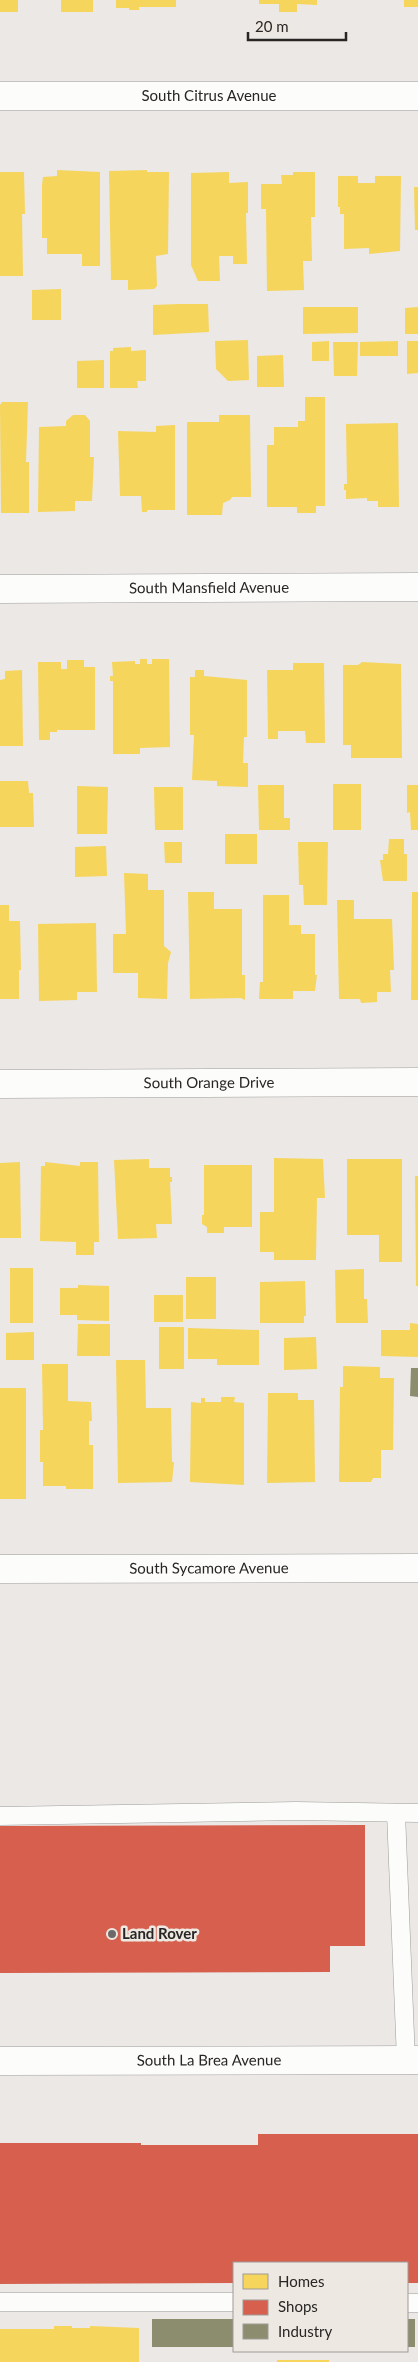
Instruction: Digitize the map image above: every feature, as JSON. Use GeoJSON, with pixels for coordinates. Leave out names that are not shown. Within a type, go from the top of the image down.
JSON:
{"type":"FeatureCollection","features":[{"type":"Feature","properties":{"kind":"street","name":"South Citrus Avenue"},"geometry":{"type":"LineString","coordinates":[[0,96],[418,96]]}},
{"type":"Feature","properties":{"kind":"street","name":"South Mansfield Avenue"},"geometry":{"type":"LineString","coordinates":[[0,589],[418,588]]}},
{"type":"Feature","properties":{"kind":"street","name":"South Orange Drive"},"geometry":{"type":"LineString","coordinates":[[0,1084],[418,1082]]}},
{"type":"Feature","properties":{"kind":"street","name":"South Sycamore Avenue"},"geometry":{"type":"LineString","coordinates":[[0,1569],[418,1568]]}},
{"type":"Feature","properties":{"kind":"street","name":"South La Brea Avenue"},"geometry":{"type":"LineString","coordinates":[[0,2061],[412,2060]]}},
{"type":"Feature","properties":{"kind":"lane"},"geometry":{"type":"LineString","coordinates":[[0,1816],[296,1812],[418,1813]]}},
{"type":"Feature","properties":{"kind":"lane"},"geometry":{"type":"LineString","coordinates":[[396,1813],[412,2060]]}},
{"type":"Feature","properties":{"kind":"lane"},"geometry":{"type":"LineString","coordinates":[[0,2302],[233,2302]]}},
{"type":"Feature","properties":{"kind":"building: Homes"},"geometry":{"type":"Polygon","coordinates":[[[0,0],[18,0],[18,12],[0,12],[0,0]]]}},
{"type":"Feature","properties":{"kind":"building: Homes"},"geometry":{"type":"Polygon","coordinates":[[[61,0],[93,0],[93,12],[61,12],[61,0]]]}},
{"type":"Feature","properties":{"kind":"building: Homes"},"geometry":{"type":"Polygon","coordinates":[[[116,0],[176,0],[176,7],[139,7],[139,10],[129,10],[129,8],[116,8],[116,0]]]}},
{"type":"Feature","properties":{"kind":"building: Homes"},"geometry":{"type":"Polygon","coordinates":[[[259,0],[317,0],[317,5],[297,4],[297,12],[279,12],[279,4],[259,4],[259,0]]]}},
{"type":"Feature","properties":{"kind":"building: Homes"},"geometry":{"type":"Polygon","coordinates":[[[404,0],[418,0],[418,7],[404,7],[404,0]]]}},
{"type":"Feature","properties":{"kind":"building: Homes"},"geometry":{"type":"Polygon","coordinates":[[[57,170],[100,172],[100,266],[82,266],[82,254],[47,254],[47,238],[42,238],[42,185],[43,177],[57,176],[57,170]]]}},
{"type":"Feature","properties":{"kind":"building: Homes"},"geometry":{"type":"Polygon","coordinates":[[[147,170],[147,172],[169,172],[168,254],[156,256],[157,286],[154,289],[128,290],[128,280],[111,280],[109,171],[147,170]]]}},
{"type":"Feature","properties":{"kind":"building: Homes"},"geometry":{"type":"Polygon","coordinates":[[[0,172],[24,172],[25,214],[22,214],[23,276],[0,276],[0,172]]]}},
{"type":"Feature","properties":{"kind":"building: Homes"},"geometry":{"type":"Polygon","coordinates":[[[229,172],[229,183],[248,182],[248,213],[246,213],[247,264],[233,264],[233,256],[219,256],[220,281],[198,281],[191,265],[191,173],[229,172]]]}},
{"type":"Feature","properties":{"kind":"building: Homes"},"geometry":{"type":"Polygon","coordinates":[[[293,172],[315,172],[315,217],[311,217],[312,261],[303,261],[304,290],[267,291],[266,209],[261,209],[261,184],[282,184],[281,175],[293,175],[293,172]]]}},
{"type":"Feature","properties":{"kind":"building: Homes"},"geometry":{"type":"Polygon","coordinates":[[[338,176],[358,176],[358,183],[375,183],[375,176],[401,176],[400,251],[369,254],[369,248],[344,249],[344,214],[340,214],[340,207],[338,207],[338,176]]]}},
{"type":"Feature","properties":{"kind":"building: Homes"},"geometry":{"type":"Polygon","coordinates":[[[414,187],[418,187],[418,230],[415,230],[414,187]]]}},
{"type":"Feature","properties":{"kind":"building: Homes"},"geometry":{"type":"Polygon","coordinates":[[[61,289],[61,320],[32,320],[32,290],[61,289]]]}},
{"type":"Feature","properties":{"kind":"building: Homes"},"geometry":{"type":"Polygon","coordinates":[[[208,304],[209,332],[153,335],[153,305],[208,304]]]}},
{"type":"Feature","properties":{"kind":"building: Homes"},"geometry":{"type":"Polygon","coordinates":[[[303,307],[358,307],[358,333],[303,334],[303,307]]]}},
{"type":"Feature","properties":{"kind":"building: Homes"},"geometry":{"type":"Polygon","coordinates":[[[418,307],[418,334],[405,334],[405,308],[418,307]]]}},
{"type":"Feature","properties":{"kind":"building: Homes"},"geometry":{"type":"Polygon","coordinates":[[[248,340],[249,380],[228,381],[216,369],[215,341],[248,340]]]}},
{"type":"Feature","properties":{"kind":"building: Homes"},"geometry":{"type":"Polygon","coordinates":[[[329,341],[329,361],[312,361],[312,342],[329,341]]]}},
{"type":"Feature","properties":{"kind":"building: Homes"},"geometry":{"type":"Polygon","coordinates":[[[398,341],[398,356],[360,356],[360,342],[398,341]]]}},
{"type":"Feature","properties":{"kind":"building: Homes"},"geometry":{"type":"Polygon","coordinates":[[[407,341],[418,341],[418,373],[407,374],[407,341]]]}},
{"type":"Feature","properties":{"kind":"building: Homes"},"geometry":{"type":"Polygon","coordinates":[[[333,342],[358,342],[357,376],[334,376],[333,342]]]}},
{"type":"Feature","properties":{"kind":"building: Homes"},"geometry":{"type":"Polygon","coordinates":[[[131,347],[131,351],[146,350],[146,381],[137,381],[138,388],[110,388],[110,351],[113,351],[113,348],[131,347]]]}},
{"type":"Feature","properties":{"kind":"building: Homes"},"geometry":{"type":"Polygon","coordinates":[[[283,355],[284,387],[257,387],[257,356],[283,355]]]}},
{"type":"Feature","properties":{"kind":"building: Homes"},"geometry":{"type":"Polygon","coordinates":[[[104,360],[104,388],[77,388],[77,361],[104,360]]]}},
{"type":"Feature","properties":{"kind":"building: Homes"},"geometry":{"type":"Polygon","coordinates":[[[305,397],[325,397],[325,506],[316,506],[316,513],[297,513],[297,507],[267,507],[267,445],[274,445],[274,427],[298,427],[298,421],[305,421],[305,397]]]}},
{"type":"Feature","properties":{"kind":"building: Homes"},"geometry":{"type":"Polygon","coordinates":[[[2,402],[28,402],[26,462],[29,462],[29,513],[1,513],[0,405],[2,402]]]}},
{"type":"Feature","properties":{"kind":"building: Homes"},"geometry":{"type":"Polygon","coordinates":[[[73,415],[85,415],[90,421],[90,457],[94,457],[92,501],[75,501],[75,511],[38,512],[39,427],[66,426],[66,421],[73,415]]]}},
{"type":"Feature","properties":{"kind":"building: Homes"},"geometry":{"type":"Polygon","coordinates":[[[219,415],[250,415],[251,497],[232,497],[223,503],[222,515],[187,515],[187,422],[219,422],[219,415]]]}},
{"type":"Feature","properties":{"kind":"building: Homes"},"geometry":{"type":"Polygon","coordinates":[[[398,423],[399,507],[378,507],[378,501],[367,501],[367,498],[346,499],[344,484],[347,484],[346,424],[398,423]]]}},
{"type":"Feature","properties":{"kind":"building: Homes"},"geometry":{"type":"Polygon","coordinates":[[[175,425],[175,510],[147,510],[147,512],[142,512],[141,496],[120,496],[118,431],[156,432],[156,426],[175,425]]]}},
{"type":"Feature","properties":{"kind":"building: Homes"},"geometry":{"type":"Polygon","coordinates":[[[140,659],[147,659],[147,664],[152,664],[152,659],[169,659],[170,747],[140,748],[140,754],[113,754],[113,681],[110,681],[110,676],[113,676],[112,662],[135,661],[135,664],[140,664],[140,659]]]}},
{"type":"Feature","properties":{"kind":"building: Homes"},"geometry":{"type":"Polygon","coordinates":[[[67,660],[84,660],[84,667],[95,667],[95,730],[57,730],[57,732],[50,732],[50,740],[39,740],[38,662],[61,662],[61,669],[67,669],[67,660]]]}},
{"type":"Feature","properties":{"kind":"building: Homes"},"geometry":{"type":"Polygon","coordinates":[[[362,662],[401,664],[402,758],[351,758],[351,745],[343,745],[343,665],[358,665],[362,662]]]}},
{"type":"Feature","properties":{"kind":"building: Homes"},"geometry":{"type":"Polygon","coordinates":[[[293,663],[324,663],[325,743],[306,743],[305,731],[278,731],[278,739],[268,739],[267,670],[293,670],[293,663]]]}},
{"type":"Feature","properties":{"kind":"building: Homes"},"geometry":{"type":"Polygon","coordinates":[[[22,670],[23,746],[0,746],[0,680],[5,679],[5,671],[22,670]]]}},
{"type":"Feature","properties":{"kind":"building: Homes"},"geometry":{"type":"Polygon","coordinates":[[[195,670],[204,670],[204,676],[247,680],[247,737],[244,737],[243,763],[248,763],[248,787],[217,786],[217,781],[192,780],[194,735],[190,735],[190,677],[195,677],[195,670]]]}},
{"type":"Feature","properties":{"kind":"building: Homes"},"geometry":{"type":"Polygon","coordinates":[[[0,781],[28,781],[29,793],[33,793],[34,827],[0,827],[0,781]]]}},
{"type":"Feature","properties":{"kind":"building: Homes"},"geometry":{"type":"Polygon","coordinates":[[[333,784],[361,784],[361,830],[333,830],[333,784]]]}},
{"type":"Feature","properties":{"kind":"building: Homes"},"geometry":{"type":"Polygon","coordinates":[[[258,785],[284,785],[284,818],[290,818],[290,830],[259,830],[258,785]]]}},
{"type":"Feature","properties":{"kind":"building: Homes"},"geometry":{"type":"Polygon","coordinates":[[[407,785],[418,785],[418,830],[411,830],[410,812],[407,813],[407,785]]]}},
{"type":"Feature","properties":{"kind":"building: Homes"},"geometry":{"type":"Polygon","coordinates":[[[77,786],[108,787],[107,834],[77,834],[77,786]]]}},
{"type":"Feature","properties":{"kind":"building: Homes"},"geometry":{"type":"Polygon","coordinates":[[[154,787],[183,787],[183,830],[155,830],[154,787]]]}},
{"type":"Feature","properties":{"kind":"building: Homes"},"geometry":{"type":"Polygon","coordinates":[[[225,834],[257,834],[257,864],[225,864],[225,834]]]}},
{"type":"Feature","properties":{"kind":"building: Homes"},"geometry":{"type":"Polygon","coordinates":[[[389,839],[404,839],[404,854],[407,854],[407,881],[383,881],[380,860],[383,860],[383,854],[388,854],[389,839]]]}},
{"type":"Feature","properties":{"kind":"building: Homes"},"geometry":{"type":"Polygon","coordinates":[[[164,842],[182,842],[182,863],[165,863],[164,842]]]}},
{"type":"Feature","properties":{"kind":"building: Homes"},"geometry":{"type":"Polygon","coordinates":[[[298,842],[328,842],[327,905],[304,905],[303,885],[299,885],[298,842]]]}},
{"type":"Feature","properties":{"kind":"building: Homes"},"geometry":{"type":"Polygon","coordinates":[[[106,846],[107,876],[75,877],[75,847],[106,846]]]}},
{"type":"Feature","properties":{"kind":"building: Homes"},"geometry":{"type":"Polygon","coordinates":[[[124,873],[148,874],[148,890],[164,890],[164,946],[171,952],[168,963],[167,999],[138,998],[138,973],[113,973],[113,934],[126,934],[124,873]]]}},
{"type":"Feature","properties":{"kind":"building: Homes"},"geometry":{"type":"Polygon","coordinates":[[[188,892],[214,892],[214,909],[242,909],[242,975],[245,975],[245,1000],[241,998],[190,999],[188,892]]]}},
{"type":"Feature","properties":{"kind":"building: Homes"},"geometry":{"type":"Polygon","coordinates":[[[412,892],[418,892],[418,1000],[411,1000],[412,892]]]}},
{"type":"Feature","properties":{"kind":"building: Homes"},"geometry":{"type":"Polygon","coordinates":[[[263,895],[289,895],[289,925],[301,925],[301,934],[315,934],[315,975],[317,975],[315,991],[293,991],[293,999],[259,999],[260,982],[263,982],[263,895]]]}},
{"type":"Feature","properties":{"kind":"building: Homes"},"geometry":{"type":"Polygon","coordinates":[[[337,900],[354,900],[354,919],[392,919],[394,970],[390,970],[391,992],[377,992],[377,1002],[361,1003],[360,999],[339,999],[337,900]]]}},
{"type":"Feature","properties":{"kind":"building: Homes"},"geometry":{"type":"Polygon","coordinates":[[[0,905],[9,905],[9,921],[20,921],[21,970],[19,970],[19,999],[0,999],[0,905]]]}},
{"type":"Feature","properties":{"kind":"building: Homes"},"geometry":{"type":"Polygon","coordinates":[[[96,923],[97,992],[77,992],[77,1000],[39,1001],[38,924],[96,923]]]}},
{"type":"Feature","properties":{"kind":"building: Homes"},"geometry":{"type":"Polygon","coordinates":[[[274,1158],[323,1159],[325,1198],[317,1198],[316,1260],[274,1260],[274,1252],[260,1252],[260,1212],[274,1212],[274,1158]]]}},
{"type":"Feature","properties":{"kind":"building: Homes"},"geometry":{"type":"Polygon","coordinates":[[[149,1159],[149,1168],[170,1168],[170,1177],[172,1177],[172,1182],[170,1182],[172,1224],[156,1224],[157,1238],[118,1239],[114,1160],[149,1159]]]}},
{"type":"Feature","properties":{"kind":"building: Homes"},"geometry":{"type":"Polygon","coordinates":[[[347,1159],[402,1159],[402,1262],[379,1262],[379,1235],[347,1235],[347,1159]]]}},
{"type":"Feature","properties":{"kind":"building: Homes"},"geometry":{"type":"Polygon","coordinates":[[[20,1162],[21,1238],[0,1238],[0,1163],[20,1162]]]}},
{"type":"Feature","properties":{"kind":"building: Homes"},"geometry":{"type":"Polygon","coordinates":[[[45,1162],[80,1166],[80,1162],[98,1162],[99,1242],[94,1242],[94,1255],[76,1255],[76,1242],[40,1241],[41,1166],[45,1166],[45,1162]]]}},
{"type":"Feature","properties":{"kind":"building: Homes"},"geometry":{"type":"Polygon","coordinates":[[[204,1165],[252,1165],[252,1227],[224,1227],[224,1233],[207,1233],[207,1227],[202,1224],[202,1215],[204,1215],[204,1165]]]}},
{"type":"Feature","properties":{"kind":"building: Homes"},"geometry":{"type":"Polygon","coordinates":[[[415,1176],[418,1176],[418,1286],[416,1286],[415,1176]]]}},
{"type":"Feature","properties":{"kind":"building: Homes"},"geometry":{"type":"Polygon","coordinates":[[[10,1268],[33,1268],[33,1323],[10,1323],[10,1268]]]}},
{"type":"Feature","properties":{"kind":"building: Homes"},"geometry":{"type":"Polygon","coordinates":[[[364,1269],[364,1299],[367,1299],[368,1323],[336,1323],[335,1270],[364,1269]]]}},
{"type":"Feature","properties":{"kind":"building: Homes"},"geometry":{"type":"Polygon","coordinates":[[[186,1277],[216,1277],[216,1319],[186,1319],[186,1277]]]}},
{"type":"Feature","properties":{"kind":"building: Homes"},"geometry":{"type":"Polygon","coordinates":[[[305,1281],[306,1316],[304,1316],[304,1323],[260,1323],[260,1282],[305,1281]]]}},
{"type":"Feature","properties":{"kind":"building: Homes"},"geometry":{"type":"Polygon","coordinates":[[[78,1285],[109,1286],[109,1321],[77,1320],[77,1315],[60,1315],[60,1288],[78,1288],[78,1285]]]}},
{"type":"Feature","properties":{"kind":"building: Homes"},"geometry":{"type":"Polygon","coordinates":[[[154,1295],[183,1295],[183,1322],[154,1322],[154,1295]]]}},
{"type":"Feature","properties":{"kind":"building: Homes"},"geometry":{"type":"Polygon","coordinates":[[[410,1323],[418,1324],[418,1357],[381,1356],[381,1330],[410,1330],[410,1323]]]}},
{"type":"Feature","properties":{"kind":"building: Homes"},"geometry":{"type":"Polygon","coordinates":[[[78,1324],[110,1324],[110,1356],[77,1356],[78,1324]]]}},
{"type":"Feature","properties":{"kind":"building: Homes"},"geometry":{"type":"Polygon","coordinates":[[[159,1327],[184,1327],[184,1369],[159,1369],[159,1327]]]}},
{"type":"Feature","properties":{"kind":"building: Homes"},"geometry":{"type":"Polygon","coordinates":[[[188,1328],[259,1330],[259,1365],[217,1365],[217,1359],[188,1359],[188,1328]]]}},
{"type":"Feature","properties":{"kind":"building: Homes"},"geometry":{"type":"Polygon","coordinates":[[[34,1332],[34,1360],[6,1360],[6,1333],[34,1332]]]}},
{"type":"Feature","properties":{"kind":"building: Homes"},"geometry":{"type":"Polygon","coordinates":[[[316,1337],[317,1369],[284,1370],[284,1338],[316,1337]]]}},
{"type":"Feature","properties":{"kind":"building: Homes"},"geometry":{"type":"Polygon","coordinates":[[[116,1360],[145,1360],[146,1408],[171,1408],[172,1462],[174,1462],[172,1482],[118,1483],[116,1360]]]}},
{"type":"Feature","properties":{"kind":"building: Homes"},"geometry":{"type":"Polygon","coordinates":[[[42,1364],[68,1364],[68,1401],[91,1402],[92,1421],[89,1421],[89,1445],[93,1445],[93,1489],[66,1489],[66,1486],[43,1486],[43,1462],[40,1462],[40,1430],[43,1430],[42,1364]]]}},
{"type":"Feature","properties":{"kind":"building: Homes"},"geometry":{"type":"Polygon","coordinates":[[[343,1366],[380,1367],[380,1378],[394,1378],[393,1450],[381,1450],[381,1478],[373,1478],[371,1482],[339,1482],[340,1387],[343,1387],[343,1366]]]}},
{"type":"Feature","properties":{"kind":"building: Homes"},"geometry":{"type":"Polygon","coordinates":[[[0,1388],[26,1388],[26,1499],[0,1499],[0,1388]]]}},
{"type":"Feature","properties":{"kind":"building: Homes"},"geometry":{"type":"Polygon","coordinates":[[[268,1393],[298,1393],[298,1400],[314,1400],[315,1482],[267,1483],[268,1393]]]}},
{"type":"Feature","properties":{"kind":"building: Homes"},"geometry":{"type":"Polygon","coordinates":[[[221,1397],[235,1397],[234,1402],[244,1403],[244,1485],[190,1482],[191,1402],[201,1403],[201,1398],[205,1398],[205,1402],[221,1402],[221,1397]]]}},
{"type":"Feature","properties":{"kind":"building: Homes"},"geometry":{"type":"Polygon","coordinates":[[[54,2326],[72,2326],[72,2328],[90,2328],[90,2326],[139,2328],[139,2362],[0,2362],[0,2329],[54,2329],[54,2326]]]}},
{"type":"Feature","properties":{"kind":"building: Homes"},"geometry":{"type":"Polygon","coordinates":[[[277,2360],[329,2360],[329,2362],[277,2362],[277,2360]]]}},
{"type":"Feature","properties":{"kind":"building: Shops"},"geometry":{"type":"Polygon","coordinates":[[[365,1825],[365,1946],[330,1946],[330,1972],[0,1973],[0,1826],[365,1825]]]}},
{"type":"Feature","properties":{"kind":"building: Shops"},"geometry":{"type":"Polygon","coordinates":[[[258,2134],[418,2134],[418,2283],[408,2283],[408,2262],[233,2262],[233,2283],[0,2284],[0,2143],[258,2145],[258,2134]]]}},
{"type":"Feature","properties":{"kind":"building: Industry"},"geometry":{"type":"Polygon","coordinates":[[[411,1368],[418,1368],[418,1397],[410,1396],[411,1368]]]}},
{"type":"Feature","properties":{"kind":"building: Industry"},"geometry":{"type":"Polygon","coordinates":[[[152,2319],[233,2319],[233,2347],[152,2347],[152,2319]]]}},
{"type":"Feature","properties":{"kind":"building: Industry"},"geometry":{"type":"Polygon","coordinates":[[[408,2319],[415,2319],[415,2347],[408,2347],[408,2319]]]}},
{"type":"Feature","properties":{"kind":"place","name":"Land Rover"},"geometry":{"type":"Point","coordinates":[112,1934]}}]}
